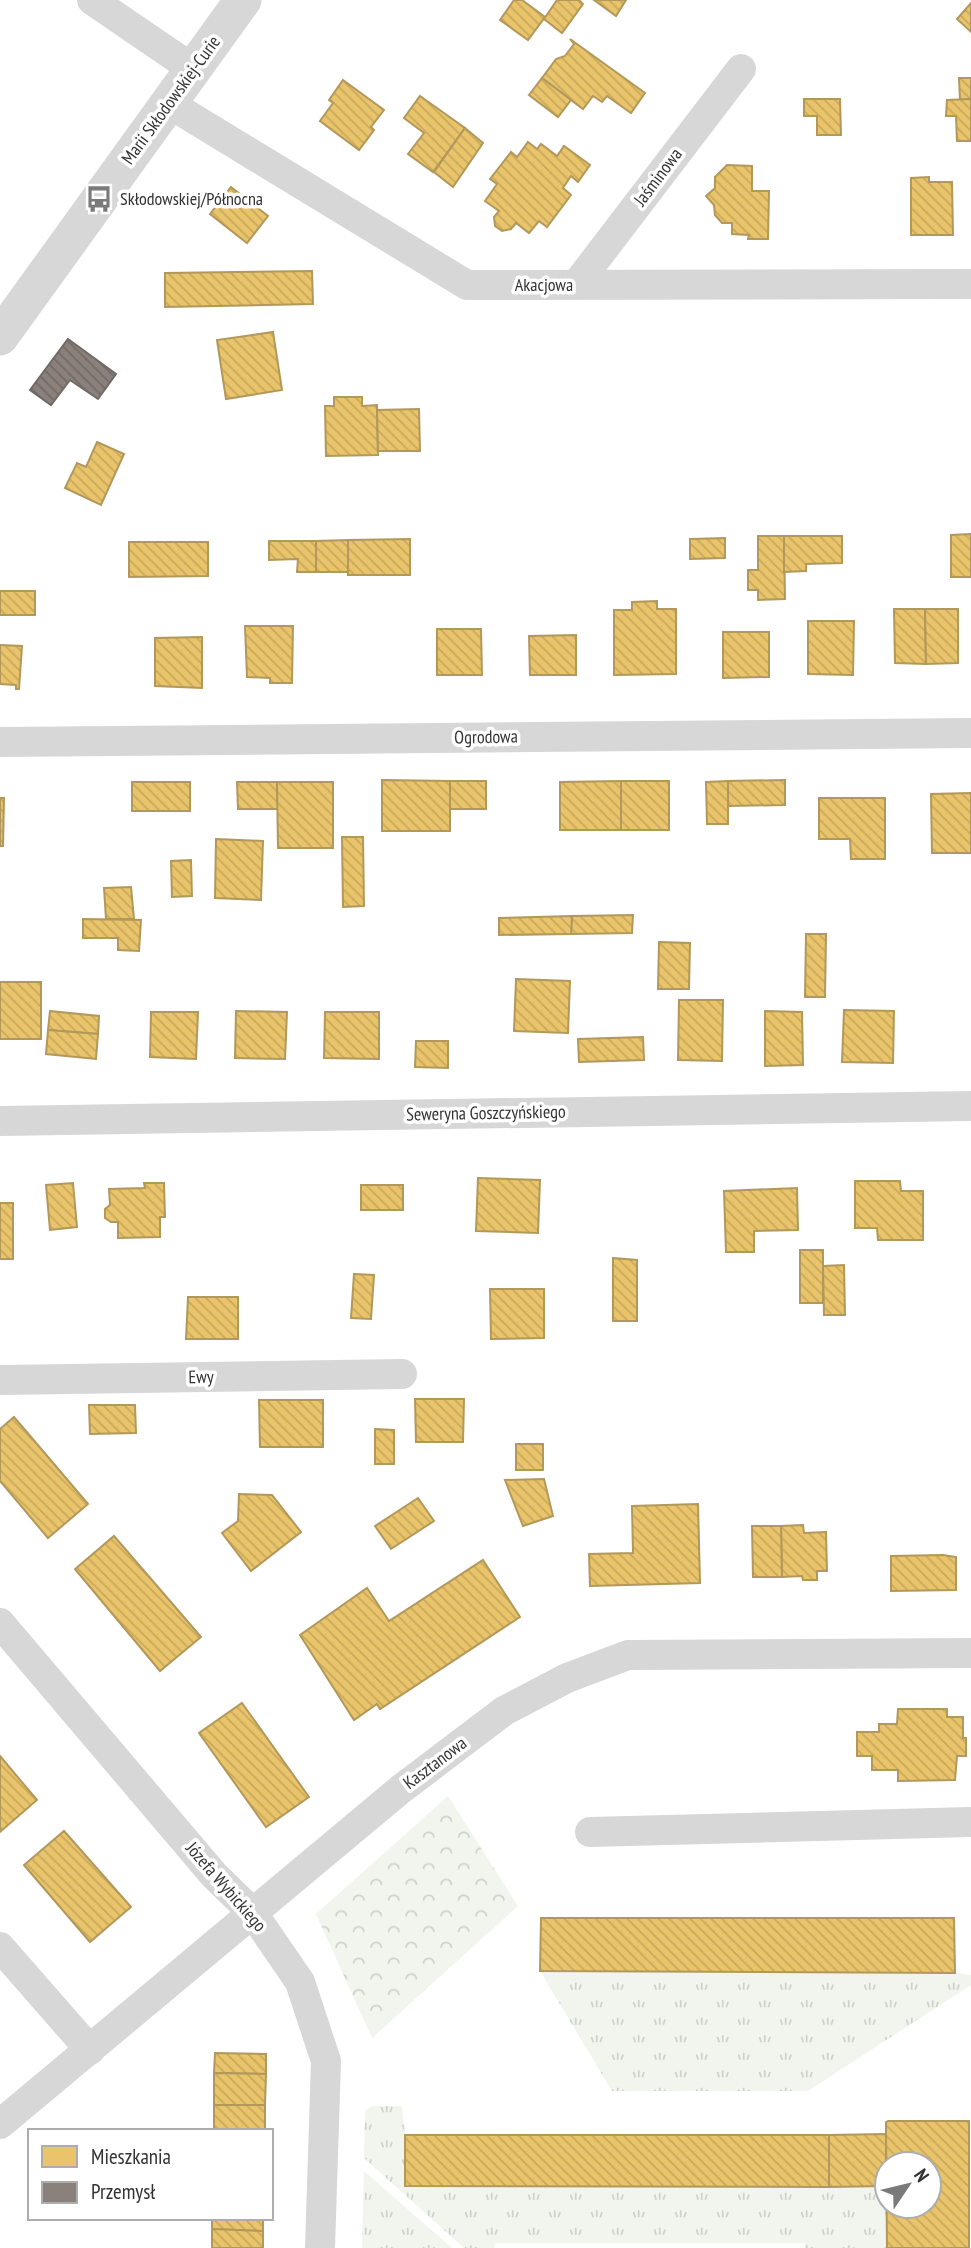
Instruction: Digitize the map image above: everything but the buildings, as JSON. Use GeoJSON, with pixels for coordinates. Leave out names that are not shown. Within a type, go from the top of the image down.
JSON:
{"type":"FeatureCollection","features":[{"type":"Feature","properties":{"kind":"street"},"geometry":{"type":"LineString","coordinates":[[92,0],[193,69]]}},
{"type":"Feature","properties":{"kind":"street","name":"Marii Skłodowskiej-Curie"},"geometry":{"type":"LineString","coordinates":[[0,337],[243,0]]}},
{"type":"Feature","properties":{"kind":"street","name":"Jaśminowa"},"geometry":{"type":"LineString","coordinates":[[576,285],[741,69]]}},
{"type":"Feature","properties":{"kind":"street","name":"Akacjowa"},"geometry":{"type":"LineString","coordinates":[[168,103],[467,285],[971,284]]}},
{"type":"Feature","properties":{"kind":"street","name":"Ogrodowa"},"geometry":{"type":"LineString","coordinates":[[0,742],[971,733]]}},
{"type":"Feature","properties":{"kind":"street","name":"Seweryna Goszczyńskiego"},"geometry":{"type":"LineString","coordinates":[[0,1121],[971,1106]]}},
{"type":"Feature","properties":{"kind":"street","name":"Ewy"},"geometry":{"type":"LineString","coordinates":[[0,1380],[402,1374]]}},
{"type":"Feature","properties":{"kind":"street","name":"Józefa Wybickiego"},"geometry":{"type":"LineString","coordinates":[[0,1623],[215,1875],[252,1912],[300,1982],[326,2061],[320,2248]]}},
{"type":"Feature","properties":{"kind":"street","name":"Kasztanowa"},"geometry":{"type":"LineString","coordinates":[[0,2124],[401,1789],[504,1711],[566,1678],[628,1655],[971,1653]]}},
{"type":"Feature","properties":{"kind":"street"},"geometry":{"type":"LineString","coordinates":[[590,1832],[971,1822]]}},
{"type":"Feature","properties":{"kind":"street"},"geometry":{"type":"LineString","coordinates":[[0,1947],[90,2050]]}},
{"type":"Feature","properties":{"kind":"green space"},"geometry":{"type":"Polygon","coordinates":[[[448,1796],[518,1906],[372,2038],[316,1914],[448,1796]]]}},
{"type":"Feature","properties":{"kind":"green space"},"geometry":{"type":"Polygon","coordinates":[[[540,1971],[955,1973],[971,1975],[971,1985],[808,2091],[612,2091],[540,1971]]]}},
{"type":"Feature","properties":{"kind":"green space"},"geometry":{"type":"Polygon","coordinates":[[[372,2106],[402,2106],[405,2135],[829,2187],[873,2186],[873,2220],[887,2220],[887,2248],[805,2248],[805,2243],[495,2243],[494,2248],[464,2248],[364,2158],[365,2111],[372,2106]]]}},
{"type":"Feature","properties":{"kind":"green space"},"geometry":{"type":"Polygon","coordinates":[[[364,2171],[452,2248],[362,2248],[364,2171]]]}},
{"type":"Feature","properties":{"kind":"place","name":"Skłodowskiej/Północna"},"geometry":{"type":"Point","coordinates":[99,199]}}]}
